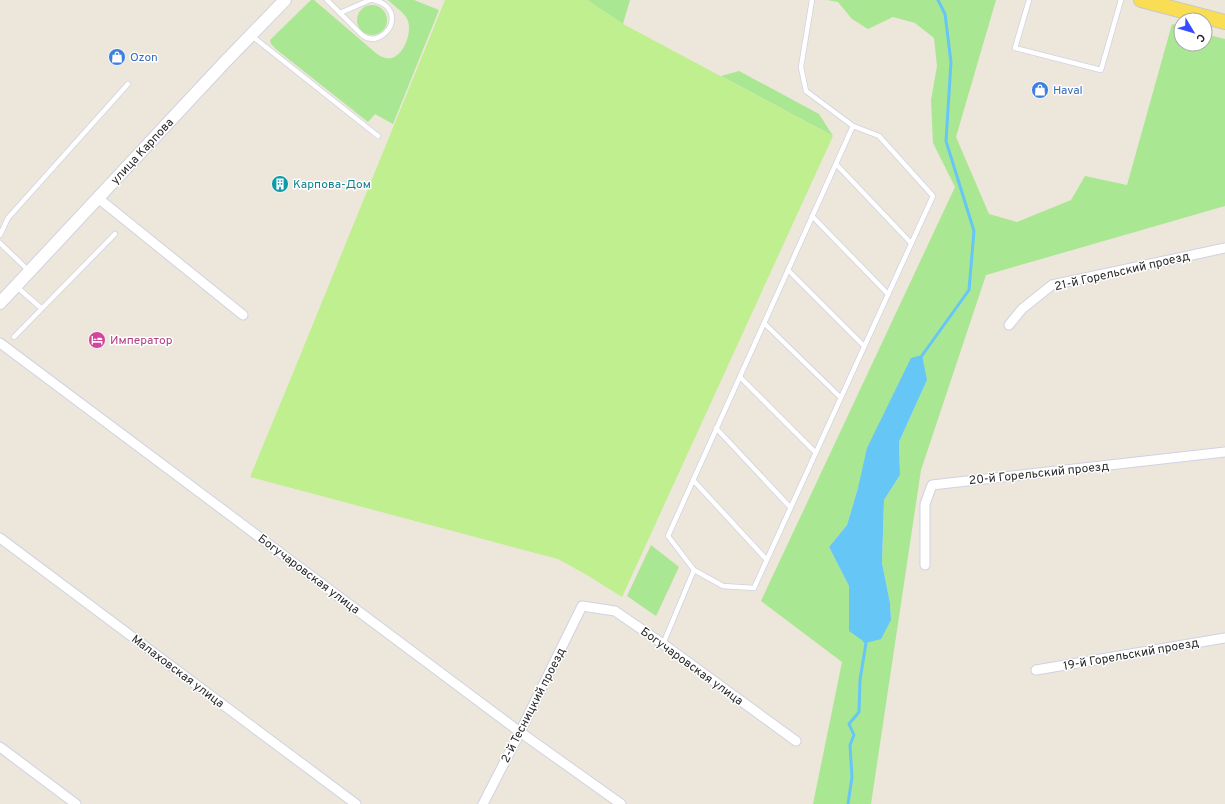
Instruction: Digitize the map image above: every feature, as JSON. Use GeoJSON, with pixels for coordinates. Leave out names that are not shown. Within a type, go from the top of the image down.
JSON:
{"type":"FeatureCollection","features":[{"type":"Feature","properties":{"kind":"main road","name":"улица Карпова"},"geometry":{"type":"LineString","coordinates":[[0,303],[285,0]]}},
{"type":"Feature","properties":{"kind":"main road"},"geometry":{"type":"LineString","coordinates":[[1146,1],[1225,22]]}},
{"type":"Feature","properties":{"kind":"street"},"geometry":{"type":"LineString","coordinates":[[98,198],[243,315]]}},
{"type":"Feature","properties":{"kind":"street","name":"21-й Горельский проезд"},"geometry":{"type":"LineString","coordinates":[[1009,325],[1022,309],[1052,285],[1225,248]]}},
{"type":"Feature","properties":{"kind":"street","name":"Богучаровская улица"},"geometry":{"type":"LineString","coordinates":[[0,342],[520,732],[620,804]]}},
{"type":"Feature","properties":{"kind":"street","name":"20-й Горельский проезд"},"geometry":{"type":"LineString","coordinates":[[925,564],[925,504],[932,486],[1225,452]]}},
{"type":"Feature","properties":{"kind":"street","name":"Малаховская улица"},"geometry":{"type":"LineString","coordinates":[[0,538],[356,804]]}},
{"type":"Feature","properties":{"kind":"street","name":"Богучаровская улица"},"geometry":{"type":"LineString","coordinates":[[582,606],[615,611],[796,741]]}},
{"type":"Feature","properties":{"kind":"street","name":"2-й Тесницкий проезд"},"geometry":{"type":"LineString","coordinates":[[483,804],[582,606]]}},
{"type":"Feature","properties":{"kind":"street","name":"19-й Горельский проезд"},"geometry":{"type":"LineString","coordinates":[[1036,670],[1225,638]]}},
{"type":"Feature","properties":{"kind":"street"},"geometry":{"type":"LineString","coordinates":[[0,747],[76,804]]}},
{"type":"Feature","properties":{"kind":"lane"},"geometry":{"type":"LineString","coordinates":[[328,0],[340,12],[365,36],[372,39],[378,38],[390,28],[392,19],[390,12],[380,2],[371,0],[340,12]]}},
{"type":"Feature","properties":{"kind":"lane"},"geometry":{"type":"LineString","coordinates":[[812,0],[801,67],[806,92],[853,126],[879,136],[933,196],[754,588],[723,586],[694,570],[668,536],[853,126]]}},
{"type":"Feature","properties":{"kind":"lane"},"geometry":{"type":"LineString","coordinates":[[1029,0],[1015,48],[1101,70],[1121,0]]}},
{"type":"Feature","properties":{"kind":"lane"},"geometry":{"type":"LineString","coordinates":[[251,35],[378,136]]}},
{"type":"Feature","properties":{"kind":"lane"},"geometry":{"type":"LineString","coordinates":[[0,235],[8,218],[128,84]]}},
{"type":"Feature","properties":{"kind":"lane"},"geometry":{"type":"LineString","coordinates":[[836,164],[911,243]]}},
{"type":"Feature","properties":{"kind":"lane"},"geometry":{"type":"LineString","coordinates":[[812,216],[888,294]]}},
{"type":"Feature","properties":{"kind":"lane"},"geometry":{"type":"LineString","coordinates":[[14,337],[115,234]]}},
{"type":"Feature","properties":{"kind":"lane"},"geometry":{"type":"LineString","coordinates":[[0,243],[30,271]]}},
{"type":"Feature","properties":{"kind":"lane"},"geometry":{"type":"LineString","coordinates":[[788,270],[864,346]]}},
{"type":"Feature","properties":{"kind":"lane"},"geometry":{"type":"LineString","coordinates":[[16,286],[41,308]]}},
{"type":"Feature","properties":{"kind":"lane"},"geometry":{"type":"LineString","coordinates":[[764,323],[840,397]]}},
{"type":"Feature","properties":{"kind":"lane"},"geometry":{"type":"LineString","coordinates":[[740,376],[815,452]]}},
{"type":"Feature","properties":{"kind":"lane"},"geometry":{"type":"LineString","coordinates":[[716,428],[790,507]]}},
{"type":"Feature","properties":{"kind":"lane"},"geometry":{"type":"LineString","coordinates":[[693,480],[766,559]]}},
{"type":"Feature","properties":{"kind":"lane"},"geometry":{"type":"LineString","coordinates":[[663,644],[694,570]]}},
{"type":"Feature","properties":{"kind":"green space"},"geometry":{"type":"Polygon","coordinates":[[[311,0],[314,0],[377,54],[388,58],[397,56],[401,51],[409,34],[409,27],[406,17],[388,0],[414,0],[439,10],[393,124],[375,114],[368,122],[271,44],[270,40],[311,0]]]}},
{"type":"Feature","properties":{"kind":"green space"},"geometry":{"type":"Polygon","coordinates":[[[445,0],[587,0],[623,24],[833,136],[622,597],[558,559],[250,477],[445,0]]]}},
{"type":"Feature","properties":{"kind":"green space"},"geometry":{"type":"Polygon","coordinates":[[[587,0],[630,0],[623,24],[587,0]]]}},
{"type":"Feature","properties":{"kind":"green space"},"geometry":{"type":"Polygon","coordinates":[[[827,0],[996,0],[956,137],[989,214],[1017,222],[1071,200],[1085,176],[1127,185],[1172,24],[1173,52],[1213,52],[1213,36],[1225,39],[1225,206],[986,275],[921,470],[871,804],[813,804],[842,662],[761,601],[955,187],[933,143],[931,100],[937,66],[934,38],[915,23],[893,17],[868,29],[852,19],[838,2],[827,0]],[[927,380],[858,488],[847,525],[829,547],[849,586],[849,631],[891,620],[890,603],[882,563],[884,500],[900,475],[899,442],[927,380]]]}},
{"type":"Feature","properties":{"kind":"green space"},"geometry":{"type":"Polygon","coordinates":[[[372,5],[378,6],[386,14],[386,26],[378,34],[372,35],[366,34],[358,26],[357,20],[358,14],[366,6],[372,5]]]}},
{"type":"Feature","properties":{"kind":"green space"},"geometry":{"type":"Polygon","coordinates":[[[739,71],[819,114],[833,136],[721,76],[739,71]]]}},
{"type":"Feature","properties":{"kind":"green space"},"geometry":{"type":"Polygon","coordinates":[[[651,545],[679,567],[656,616],[627,596],[651,545]]]}},
{"type":"Feature","properties":{"kind":"water"},"geometry":{"type":"Polygon","coordinates":[[[922,355],[927,380],[899,442],[900,475],[884,500],[882,563],[890,603],[891,620],[881,639],[866,643],[849,631],[849,586],[829,547],[847,525],[858,488],[867,448],[911,358],[922,355]]]}},
{"type":"Feature","properties":{"kind":"waterway"},"geometry":{"type":"LineString","coordinates":[[921,357],[969,290],[974,231],[946,141],[951,62],[945,14],[938,0]]}},
{"type":"Feature","properties":{"kind":"waterway"},"geometry":{"type":"LineString","coordinates":[[848,804],[852,777],[850,745],[854,735],[849,724],[859,712],[860,680],[866,643],[864,640]]}},
{"type":"Feature","properties":{"kind":"place","name":"Ozon"},"geometry":{"type":"Point","coordinates":[117,57]}},
{"type":"Feature","properties":{"kind":"place","name":"Haval"},"geometry":{"type":"Point","coordinates":[1040,90]}},
{"type":"Feature","properties":{"kind":"place","name":"Карпова-Дом"},"geometry":{"type":"Point","coordinates":[280,184]}},
{"type":"Feature","properties":{"kind":"place","name":"Император"},"geometry":{"type":"Point","coordinates":[97,340]}}]}
